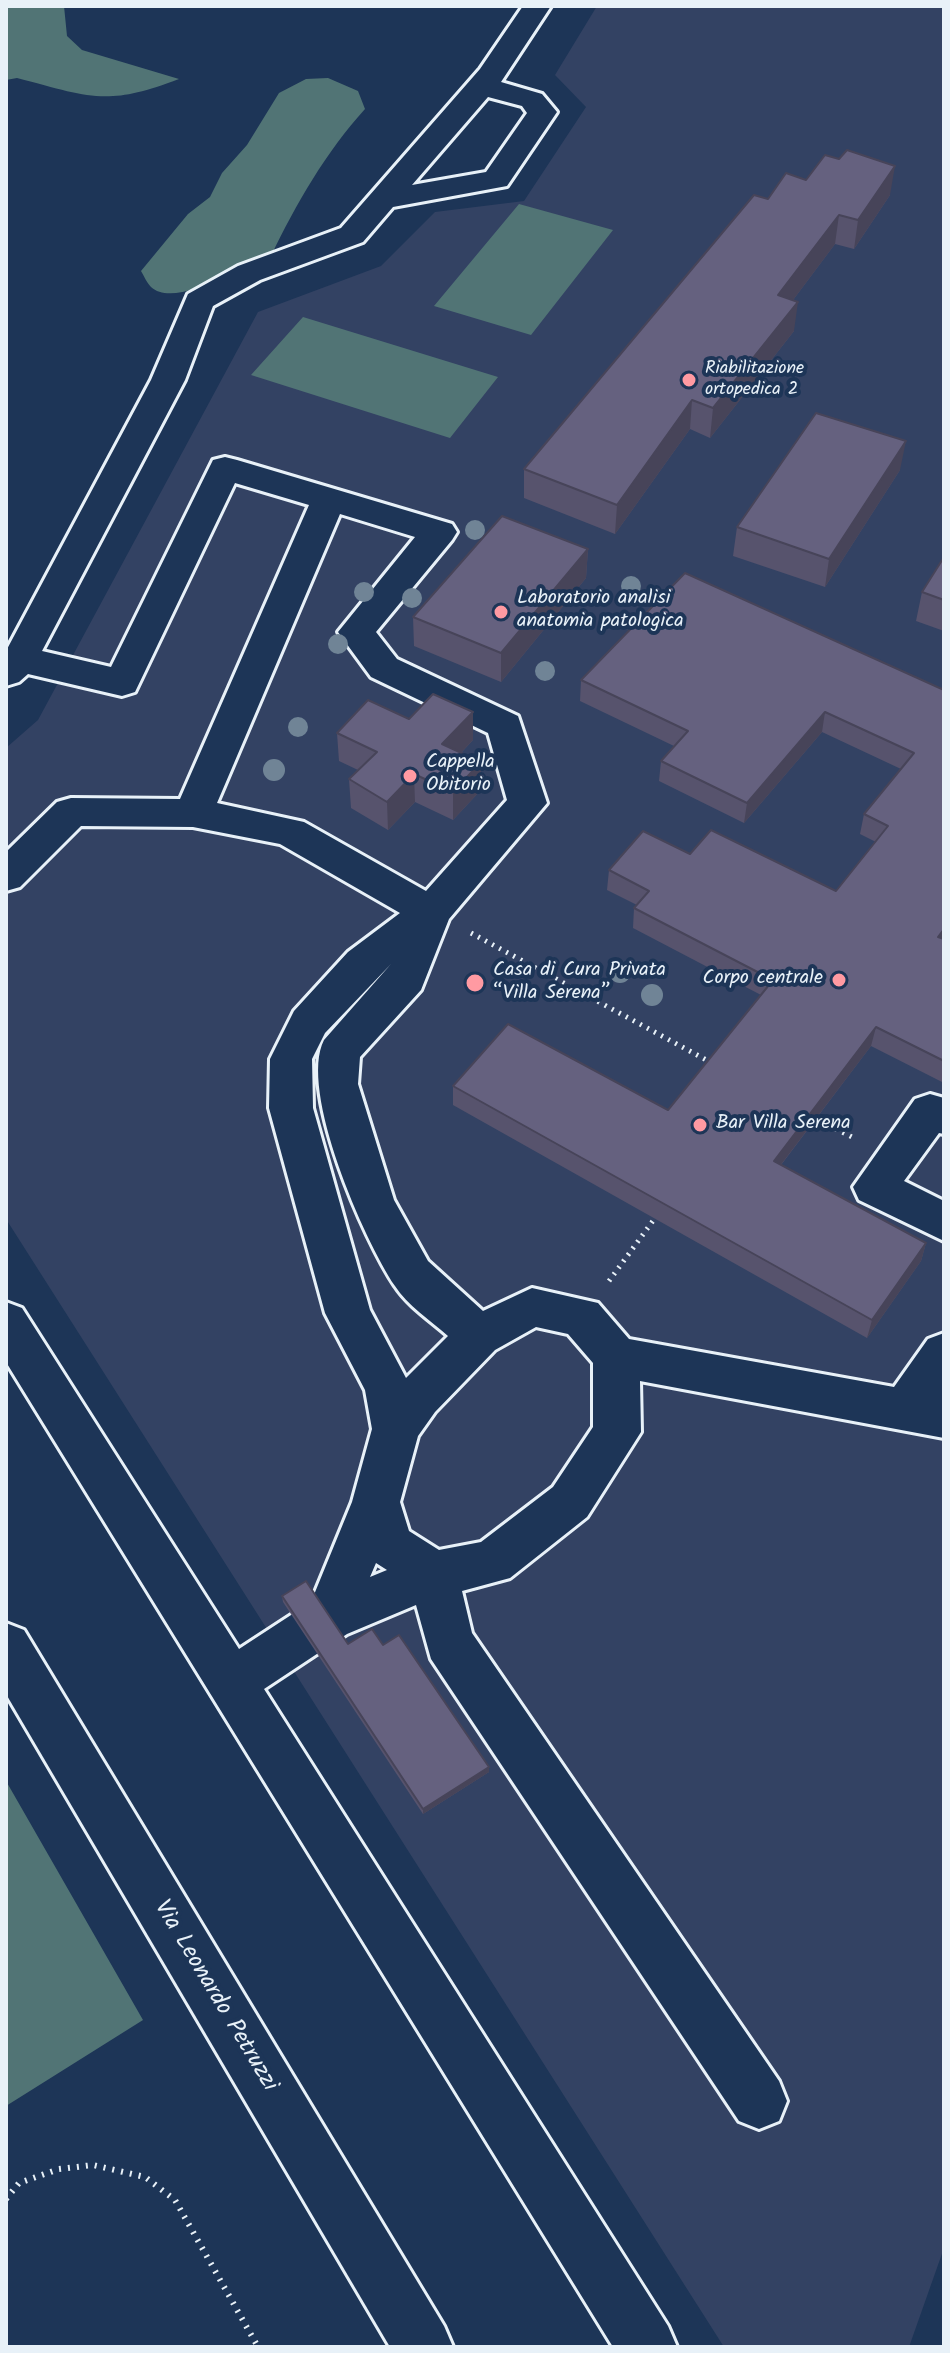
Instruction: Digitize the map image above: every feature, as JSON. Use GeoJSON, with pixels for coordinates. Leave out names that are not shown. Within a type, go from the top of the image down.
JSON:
{"type":"FeatureCollection","features":[{"type":"Feature","properties":{"kind":"main road"},"geometry":{"type":"LineString","coordinates":[[396,1429],[388,1388],[348,1313],[291,1108],[291,1059],[309,1023],[363,963],[431,912],[527,803],[505,725],[384,668],[356,632],[439,532],[225,468],[122,683],[13,666],[168,380],[199,301],[249,273],[352,235],[482,86],[537,6]]}},
{"type":"Feature","properties":{"kind":"main road"},"geometry":{"type":"LineString","coordinates":[[382,200],[496,179],[542,112],[532,100],[482,86]]}},
{"type":"Feature","properties":{"kind":"main road"},"geometry":{"type":"LineString","coordinates":[[193,813],[329,498]]}},
{"type":"Feature","properties":{"kind":"main road"},"geometry":{"type":"LineString","coordinates":[[6,876],[71,812],[193,813],[290,832],[431,912]]}},
{"type":"Feature","properties":{"kind":"main road"},"geometry":{"type":"LineString","coordinates":[[431,912],[406,979],[339,1052],[337,1084],[373,1202],[412,1275],[479,1336]]}},
{"type":"Feature","properties":{"kind":"main road"},"geometry":{"type":"LineString","coordinates":[[944,1117],[930,1111],[875,1187],[944,1222]]}},
{"type":"Feature","properties":{"kind":"main road"},"geometry":{"type":"LineString","coordinates":[[329,1618],[376,1502],[396,1429],[418,1397],[479,1336],[532,1307],[582,1317],[616,1357],[925,1413],[944,1353]]}},
{"type":"Feature","properties":{"kind":"main road"},"geometry":{"type":"LineString","coordinates":[[6,1322],[647,2347]]}},
{"type":"Feature","properties":{"kind":"main road"},"geometry":{"type":"LineString","coordinates":[[232,1682],[329,1618],[434,1574],[493,1562],[570,1502],[617,1432],[616,1357]]}},
{"type":"Feature","properties":{"kind":"main road"},"geometry":{"type":"LineString","coordinates":[[376,1502],[389,1545],[434,1574],[449,1642],[759,2101]]}},
{"type":"Feature","properties":{"kind":"main road","name":"Via Leonardo Petruzzi"},"geometry":{"type":"LineString","coordinates":[[6,1647],[423,2347]]}},
{"type":"Feature","properties":{"kind":"path"},"geometry":{"type":"LineString","coordinates":[[431,912],[715,1065]]}},
{"type":"Feature","properties":{"kind":"path"},"geometry":{"type":"LineString","coordinates":[[639,1240],[655,1218]]}},
{"type":"Feature","properties":{"kind":"path"},"geometry":{"type":"LineString","coordinates":[[6,2199],[19,2183],[59,2169],[93,2165],[145,2177],[175,2200],[258,2347]]}},
{"type":"Feature","properties":{"kind":"shaded area","name":"Casa di Cura Privata “Villa Serena”"},"geometry":{"type":"Polygon","coordinates":[[[597,6],[944,6],[944,2248],[909,2347],[724,2347],[6,1219],[6,748],[38,720],[258,312],[381,266],[435,212],[524,201],[586,107],[555,75],[597,6]]]}},
{"type":"Feature","properties":{"kind":"green space"},"geometry":{"type":"Polygon","coordinates":[[[6,6],[64,6],[67,36],[82,50],[179,79],[115,96],[81,94],[17,78],[6,80],[6,6]]]}},
{"type":"Feature","properties":{"kind":"green space"},"geometry":{"type":"Polygon","coordinates":[[[328,78],[358,91],[365,109],[313,179],[271,256],[192,290],[162,292],[151,287],[141,271],[188,214],[210,197],[222,173],[247,145],[279,93],[306,79],[328,78]]]}},
{"type":"Feature","properties":{"kind":"green space"},"geometry":{"type":"Polygon","coordinates":[[[519,204],[613,230],[531,335],[434,306],[519,204]]]}},
{"type":"Feature","properties":{"kind":"green space"},"geometry":{"type":"Polygon","coordinates":[[[303,317],[498,377],[450,438],[251,375],[303,317]]]}},
{"type":"Feature","properties":{"kind":"green space"},"geometry":{"type":"Polygon","coordinates":[[[6,1781],[143,2020],[6,2106],[6,1781]]]}},
{"type":"Feature","properties":{"kind":"building","name":"Riabilitazione ortopedica 2"},"geometry":{"type":"Polygon","coordinates":[[[847,150],[895,166],[858,220],[839,215],[778,295],[798,302],[713,408],[692,400],[617,505],[524,469],[754,195],[768,199],[786,173],[806,180],[825,155],[839,159],[847,150]]]}},
{"type":"Feature","properties":{"kind":"building"},"geometry":{"type":"Polygon","coordinates":[[[816,413],[906,441],[829,559],[737,527],[816,413]]]}},
{"type":"Feature","properties":{"kind":"building","name":"Laboratorio analisi anatomia patologica"},"geometry":{"type":"Polygon","coordinates":[[[502,516],[588,549],[501,653],[413,617],[502,516]]]}},
{"type":"Feature","properties":{"kind":"building"},"geometry":{"type":"Polygon","coordinates":[[[944,557],[944,600],[922,592],[944,557]]]}},
{"type":"Feature","properties":{"kind":"building","name":"Corpo centrale"},"geometry":{"type":"Polygon","coordinates":[[[685,573],[944,690],[944,929],[938,937],[944,939],[944,1061],[876,1027],[774,1161],[926,1243],[872,1320],[453,1086],[508,1024],[668,1110],[773,980],[634,908],[649,891],[609,870],[643,831],[690,854],[711,830],[836,891],[888,826],[864,814],[914,753],[825,712],[747,803],[661,761],[688,731],[581,680],[685,573]]]}},
{"type":"Feature","properties":{"kind":"building"},"geometry":{"type":"Polygon","coordinates":[[[433,694],[473,712],[442,744],[481,762],[453,792],[414,774],[387,802],[349,779],[377,752],[337,733],[368,700],[409,719],[433,694]]]}},
{"type":"Feature","properties":{"kind":"building"},"geometry":{"type":"Polygon","coordinates":[[[306,1581],[348,1644],[372,1629],[383,1645],[399,1635],[489,1767],[423,1809],[282,1596],[306,1581]]]}},
{"type":"Feature","properties":{"kind":"place","name":"Riabilitazione ortopedica 2"},"geometry":{"type":"Point","coordinates":[689,380]}},
{"type":"Feature","properties":{"kind":"place","name":"Laboratorio analisi anatomia patologica"},"geometry":{"type":"Point","coordinates":[501,612]}},
{"type":"Feature","properties":{"kind":"place","name":"Cappella Obitorio"},"geometry":{"type":"Point","coordinates":[410,776]}},
{"type":"Feature","properties":{"kind":"place","name":"Corpo centrale"},"geometry":{"type":"Point","coordinates":[839,980]}},
{"type":"Feature","properties":{"kind":"place","name":"Casa di Cura Privata “Villa Serena”"},"geometry":{"type":"Point","coordinates":[475,983]}},
{"type":"Feature","properties":{"kind":"place","name":"Bar Villa Serena"},"geometry":{"type":"Point","coordinates":[700,1125]}}]}
